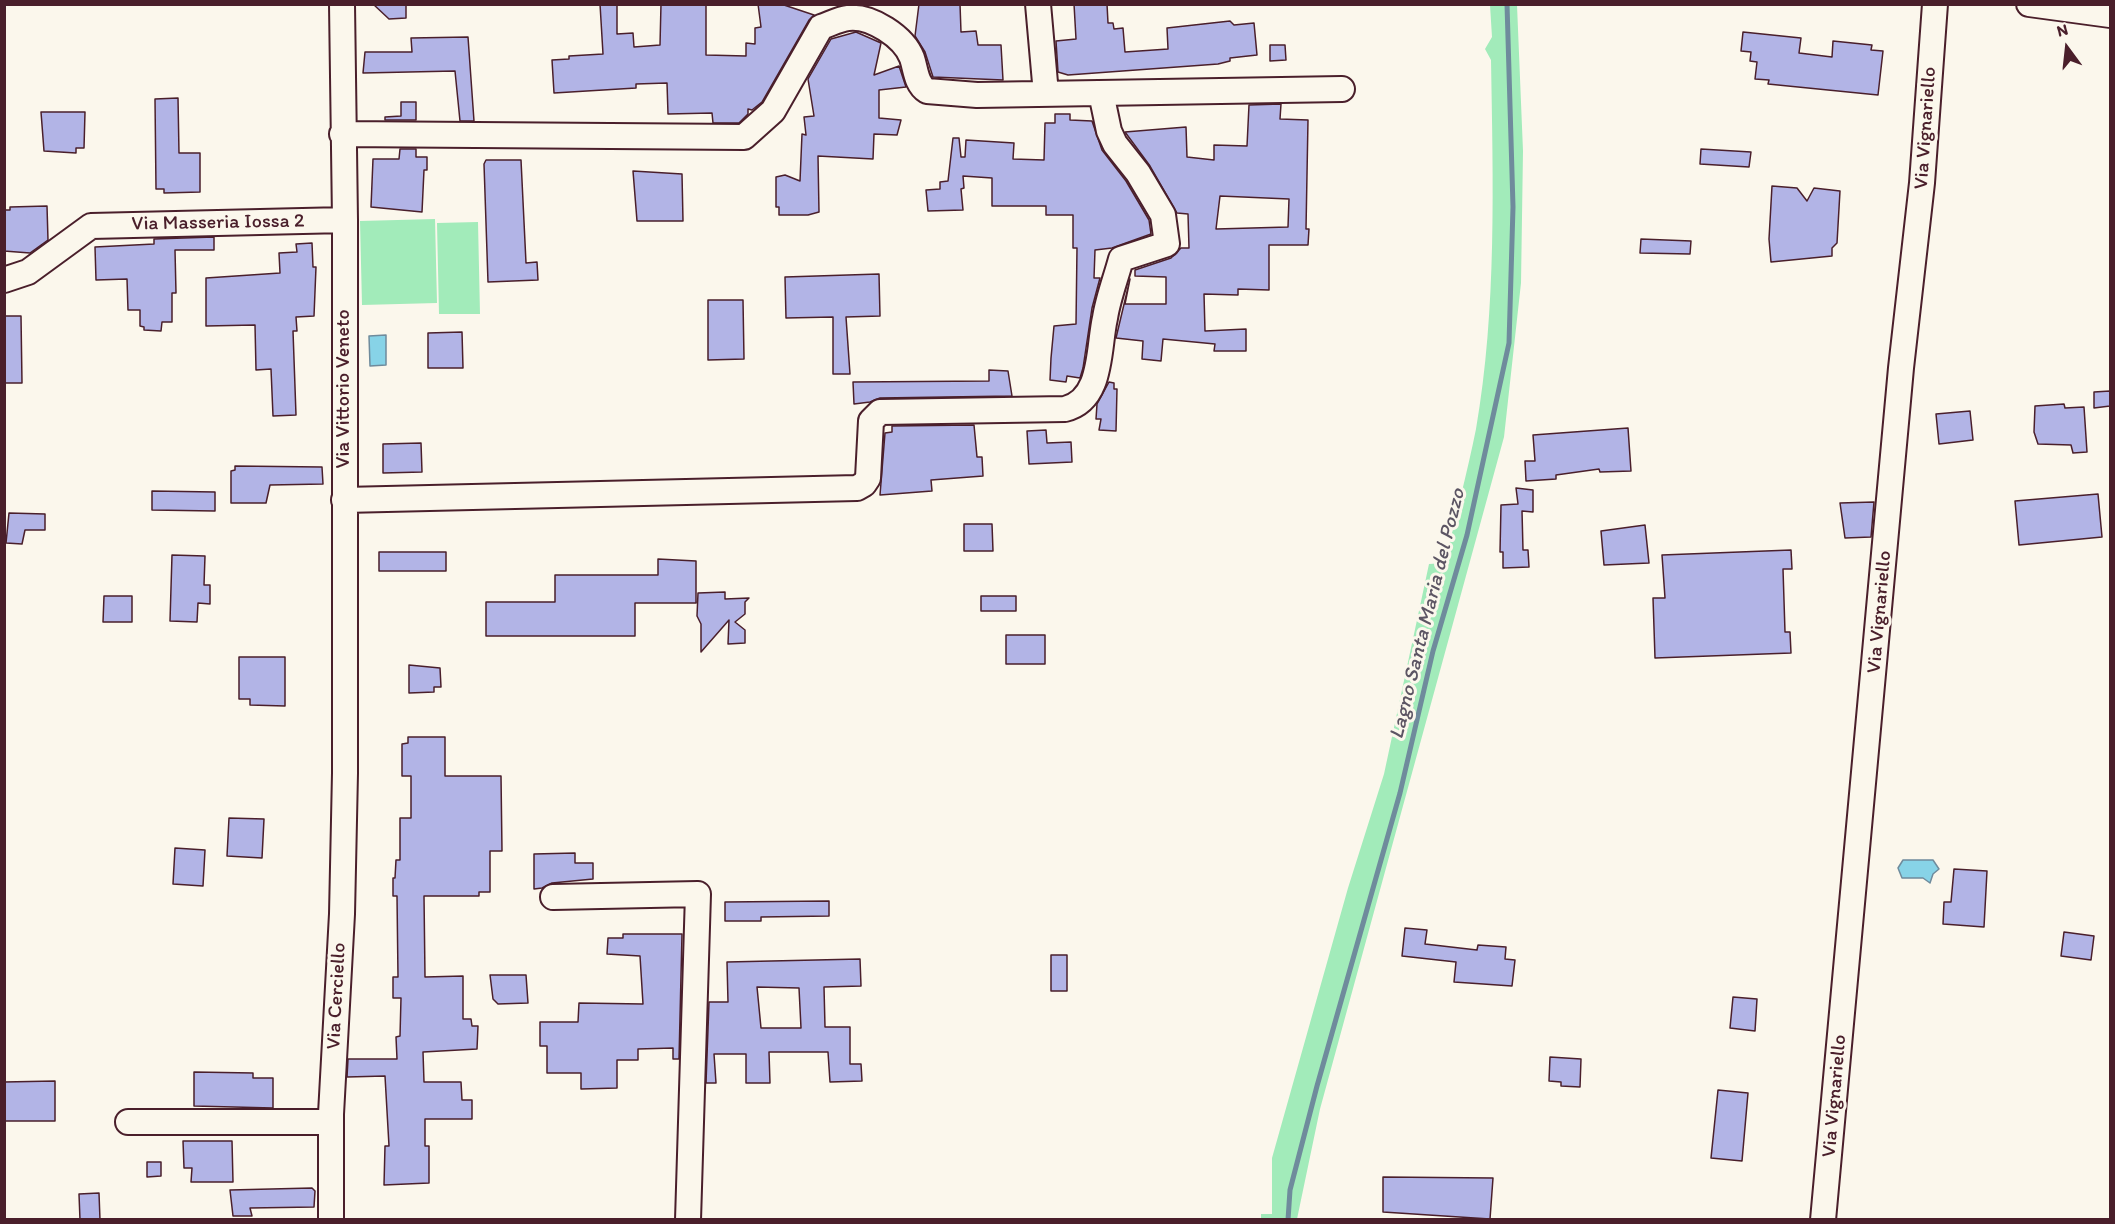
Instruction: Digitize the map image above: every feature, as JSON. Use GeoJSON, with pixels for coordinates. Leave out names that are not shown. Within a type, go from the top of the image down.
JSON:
{"type":"FeatureCollection","features":[{"type":"Feature","properties":{"kind":"street","name":"Via Vittorio Veneto"},"geometry":{"type":"LineString","coordinates":[[342,4],[342,134],[345,220],[345,773]]}},
{"type":"Feature","properties":{"kind":"street"},"geometry":{"type":"LineString","coordinates":[[1038,4],[1046,94]]}},
{"type":"Feature","properties":{"kind":"street","name":"Via Vignariello"},"geometry":{"type":"LineString","coordinates":[[1823,1220],[1901,368],[1922,183],[1935,4]]}},
{"type":"Feature","properties":{"kind":"street"},"geometry":{"type":"LineString","coordinates":[[2029,4],[2110,15]]}},
{"type":"Feature","properties":{"kind":"street"},"geometry":{"type":"LineString","coordinates":[[342,134],[744,137],[773,111],[821,27],[850,18],[878,25],[892,32],[905,44],[920,87],[927,91],[977,95],[1342,89]]}},
{"type":"Feature","properties":{"kind":"street"},"geometry":{"type":"LineString","coordinates":[[344,500],[857,488],[868,478],[871,421],[880,412],[1065,409],[1076,406],[1085,398],[1094,382],[1105,317],[1121,259],[1167,244],[1164,215],[1138,173],[1115,144],[1109,131],[1101,93]]}},
{"type":"Feature","properties":{"kind":"street","name":"Via Masseria Iossa 2"},"geometry":{"type":"LineString","coordinates":[[4,280],[28,272],[91,226],[345,220]]}},
{"type":"Feature","properties":{"kind":"street","name":"Via Cerciello"},"geometry":{"type":"LineString","coordinates":[[331,1220],[331,1122],[342,914],[345,773]]}},
{"type":"Feature","properties":{"kind":"street"},"geometry":{"type":"LineString","coordinates":[[553,897],[698,894],[688,1220]]}},
{"type":"Feature","properties":{"kind":"street"},"geometry":{"type":"LineString","coordinates":[[128,1122],[331,1122]]}},
{"type":"Feature","properties":{"kind":"green space"},"geometry":{"type":"Polygon","coordinates":[[[1490,5],[1517,5],[1523,151],[1521,283],[1504,437],[1320,1109],[1297,1219],[1261,1219],[1261,1214],[1272,1214],[1272,1158],[1348,888],[1384,774],[1429,564],[1445,563],[1476,429],[1483,384],[1491,291],[1491,60],[1485,49],[1492,37],[1490,5]]]}},
{"type":"Feature","properties":{"kind":"green space"},"geometry":{"type":"Polygon","coordinates":[[[435,219],[437,303],[362,305],[360,221],[435,219]]]}},
{"type":"Feature","properties":{"kind":"green space"},"geometry":{"type":"Polygon","coordinates":[[[478,222],[480,314],[439,314],[437,223],[478,222]]]}},
{"type":"Feature","properties":{"kind":"water"},"geometry":{"type":"Polygon","coordinates":[[[386,335],[386,365],[370,366],[369,336],[386,335]]]}},
{"type":"Feature","properties":{"kind":"water"},"geometry":{"type":"Polygon","coordinates":[[[1903,860],[1933,860],[1939,869],[1933,874],[1930,883],[1923,878],[1902,878],[1898,868],[1903,860]]]}},
{"type":"Feature","properties":{"kind":"building"},"geometry":{"type":"Polygon","coordinates":[[[373,4],[406,4],[406,18],[389,19],[373,4]]]}},
{"type":"Feature","properties":{"kind":"building"},"geometry":{"type":"Polygon","coordinates":[[[600,4],[617,4],[617,34],[633,33],[634,47],[660,45],[661,4],[706,4],[706,55],[746,56],[746,43],[755,44],[755,28],[761,27],[758,4],[781,4],[814,15],[762,102],[752,110],[748,109],[748,114],[739,123],[713,123],[712,113],[668,114],[667,83],[636,84],[636,88],[554,93],[552,60],[569,59],[569,56],[603,54],[600,4]]]}},
{"type":"Feature","properties":{"kind":"building"},"geometry":{"type":"Polygon","coordinates":[[[919,4],[960,4],[961,32],[976,31],[978,45],[1001,45],[1003,80],[933,77],[925,52],[915,36],[919,4]]]}},
{"type":"Feature","properties":{"kind":"building"},"geometry":{"type":"Polygon","coordinates":[[[1074,4],[1107,4],[1108,23],[1113,23],[1114,29],[1123,28],[1125,52],[1168,49],[1167,28],[1230,21],[1234,25],[1254,23],[1257,55],[1230,58],[1230,61],[1218,64],[1068,75],[1058,72],[1056,41],[1076,39],[1074,4]]]}},
{"type":"Feature","properties":{"kind":"building"},"geometry":{"type":"Polygon","coordinates":[[[856,32],[881,43],[874,75],[899,66],[906,87],[879,90],[879,118],[901,120],[897,135],[874,134],[873,159],[818,156],[819,212],[808,215],[779,215],[779,207],[776,207],[776,177],[785,175],[800,181],[802,134],[806,135],[804,117],[814,116],[808,79],[831,39],[856,32]]]}},
{"type":"Feature","properties":{"kind":"building"},"geometry":{"type":"Polygon","coordinates":[[[1743,32],[1801,38],[1799,53],[1832,57],[1833,41],[1872,45],[1871,50],[1883,51],[1878,95],[1768,84],[1769,80],[1755,79],[1757,62],[1750,61],[1751,52],[1741,51],[1743,32]]]}},
{"type":"Feature","properties":{"kind":"building"},"geometry":{"type":"Polygon","coordinates":[[[468,37],[474,121],[460,121],[455,71],[363,73],[365,52],[412,52],[411,38],[468,37]]]}},
{"type":"Feature","properties":{"kind":"building"},"geometry":{"type":"Polygon","coordinates":[[[1270,45],[1285,45],[1286,60],[1270,61],[1270,45]]]}},
{"type":"Feature","properties":{"kind":"building"},"geometry":{"type":"Polygon","coordinates":[[[178,98],[179,153],[200,153],[200,192],[164,193],[164,189],[156,189],[155,99],[178,98]]]}},
{"type":"Feature","properties":{"kind":"building"},"geometry":{"type":"Polygon","coordinates":[[[401,102],[416,102],[416,120],[385,120],[385,117],[401,116],[401,102]]]}},
{"type":"Feature","properties":{"kind":"building"},"geometry":{"type":"Polygon","coordinates":[[[1281,104],[1280,119],[1308,120],[1306,229],[1309,229],[1308,245],[1269,245],[1269,290],[1238,289],[1238,295],[1204,294],[1205,331],[1246,329],[1246,351],[1214,351],[1215,344],[1163,339],[1161,361],[1142,359],[1143,341],[1116,338],[1130,279],[1125,304],[1166,304],[1166,277],[1135,276],[1135,270],[1171,258],[1181,248],[1189,248],[1188,214],[1177,213],[1150,166],[1125,132],[1186,127],[1187,157],[1214,160],[1214,145],[1247,146],[1249,105],[1281,104]],[[1220,196],[1216,229],[1288,227],[1289,199],[1220,196]]]}},
{"type":"Feature","properties":{"kind":"building"},"geometry":{"type":"Polygon","coordinates":[[[41,112],[85,112],[84,148],[76,148],[76,153],[44,151],[41,112]]]}},
{"type":"Feature","properties":{"kind":"building"},"geometry":{"type":"Polygon","coordinates":[[[1055,114],[1070,114],[1070,120],[1092,121],[1102,150],[1126,181],[1149,220],[1151,234],[1112,248],[1095,250],[1094,278],[1100,278],[1092,308],[1083,368],[1080,378],[1067,376],[1066,382],[1050,380],[1054,326],[1076,324],[1077,248],[1073,248],[1073,215],[1046,215],[1046,206],[992,206],[992,178],[963,176],[964,188],[961,189],[963,210],[928,211],[926,190],[940,189],[940,182],[948,181],[953,138],[959,138],[961,157],[965,157],[966,140],[1014,143],[1013,159],[1044,160],[1045,123],[1055,123],[1055,114]]]}},
{"type":"Feature","properties":{"kind":"building"},"geometry":{"type":"Polygon","coordinates":[[[400,149],[416,149],[416,157],[427,157],[427,170],[424,170],[422,212],[371,207],[373,159],[399,159],[400,149]]]}},
{"type":"Feature","properties":{"kind":"building"},"geometry":{"type":"Polygon","coordinates":[[[1701,149],[1751,152],[1749,167],[1700,164],[1701,149]]]}},
{"type":"Feature","properties":{"kind":"building"},"geometry":{"type":"Polygon","coordinates":[[[486,160],[521,160],[526,263],[537,262],[538,280],[488,282],[484,164],[486,160]]]}},
{"type":"Feature","properties":{"kind":"building"},"geometry":{"type":"Polygon","coordinates":[[[633,171],[682,174],[683,221],[637,221],[633,171]]]}},
{"type":"Feature","properties":{"kind":"building"},"geometry":{"type":"Polygon","coordinates":[[[1772,186],[1797,188],[1807,201],[1814,188],[1840,191],[1837,243],[1832,248],[1832,256],[1771,262],[1769,239],[1772,186]]]}},
{"type":"Feature","properties":{"kind":"building"},"geometry":{"type":"Polygon","coordinates":[[[47,206],[48,240],[30,253],[4,251],[4,210],[10,210],[10,207],[47,206]]]}},
{"type":"Feature","properties":{"kind":"building"},"geometry":{"type":"Polygon","coordinates":[[[214,237],[214,250],[175,250],[176,293],[172,293],[172,322],[162,322],[161,331],[144,330],[144,327],[140,326],[140,310],[128,310],[127,279],[96,280],[95,247],[154,244],[154,239],[214,237]]]}},
{"type":"Feature","properties":{"kind":"building"},"geometry":{"type":"Polygon","coordinates":[[[1641,239],[1691,241],[1690,254],[1640,253],[1641,239]]]}},
{"type":"Feature","properties":{"kind":"building"},"geometry":{"type":"Polygon","coordinates":[[[312,243],[313,267],[316,267],[314,316],[296,317],[297,331],[293,331],[296,415],[273,416],[271,369],[256,370],[255,325],[206,326],[206,278],[280,273],[279,253],[297,252],[296,244],[312,243]]]}},
{"type":"Feature","properties":{"kind":"building"},"geometry":{"type":"Polygon","coordinates":[[[879,274],[880,316],[846,317],[850,374],[833,374],[833,317],[786,318],[785,277],[879,274]]]}},
{"type":"Feature","properties":{"kind":"building"},"geometry":{"type":"Polygon","coordinates":[[[708,300],[743,300],[744,359],[708,360],[708,300]]]}},
{"type":"Feature","properties":{"kind":"building"},"geometry":{"type":"Polygon","coordinates":[[[4,316],[21,316],[22,383],[4,383],[4,316]]]}},
{"type":"Feature","properties":{"kind":"building"},"geometry":{"type":"Polygon","coordinates":[[[462,332],[463,368],[428,368],[428,333],[462,332]]]}},
{"type":"Feature","properties":{"kind":"building"},"geometry":{"type":"Polygon","coordinates":[[[989,370],[1008,371],[1012,396],[880,398],[854,404],[853,382],[989,381],[989,370]]]}},
{"type":"Feature","properties":{"kind":"building"},"geometry":{"type":"Polygon","coordinates":[[[1109,382],[1114,383],[1114,389],[1117,389],[1116,431],[1099,430],[1101,419],[1096,419],[1097,404],[1109,382]]]}},
{"type":"Feature","properties":{"kind":"building"},"geometry":{"type":"Polygon","coordinates":[[[2110,391],[2110,406],[2094,408],[2094,392],[2110,391]]]}},
{"type":"Feature","properties":{"kind":"building"},"geometry":{"type":"Polygon","coordinates":[[[2064,404],[2065,408],[2084,407],[2087,452],[2073,453],[2071,445],[2038,444],[2034,432],[2035,406],[2064,404]]]}},
{"type":"Feature","properties":{"kind":"building"},"geometry":{"type":"Polygon","coordinates":[[[1970,411],[1973,440],[1939,444],[1936,414],[1970,411]]]}},
{"type":"Feature","properties":{"kind":"building"},"geometry":{"type":"Polygon","coordinates":[[[974,425],[977,457],[982,457],[983,476],[931,480],[932,491],[880,495],[885,433],[892,432],[892,426],[974,425]]]}},
{"type":"Feature","properties":{"kind":"building"},"geometry":{"type":"Polygon","coordinates":[[[1628,428],[1631,471],[1600,472],[1599,469],[1556,475],[1556,479],[1526,481],[1525,461],[1535,461],[1533,435],[1628,428]]]}},
{"type":"Feature","properties":{"kind":"building"},"geometry":{"type":"Polygon","coordinates":[[[1046,430],[1047,443],[1071,442],[1072,462],[1029,464],[1027,431],[1046,430]]]}},
{"type":"Feature","properties":{"kind":"building"},"geometry":{"type":"Polygon","coordinates":[[[421,443],[422,472],[383,473],[383,444],[421,443]]]}},
{"type":"Feature","properties":{"kind":"building"},"geometry":{"type":"Polygon","coordinates":[[[235,466],[322,467],[323,484],[270,485],[266,503],[231,503],[231,471],[235,470],[235,466]]]}},
{"type":"Feature","properties":{"kind":"building"},"geometry":{"type":"Polygon","coordinates":[[[1516,488],[1533,490],[1533,512],[1522,511],[1523,550],[1528,550],[1529,567],[1503,568],[1503,552],[1500,552],[1501,505],[1518,504],[1516,488]]]}},
{"type":"Feature","properties":{"kind":"building"},"geometry":{"type":"Polygon","coordinates":[[[152,491],[215,492],[215,511],[152,510],[152,491]]]}},
{"type":"Feature","properties":{"kind":"building"},"geometry":{"type":"Polygon","coordinates":[[[2098,494],[2102,537],[2019,545],[2015,501],[2098,494]]]}},
{"type":"Feature","properties":{"kind":"building"},"geometry":{"type":"Polygon","coordinates":[[[1874,502],[1871,537],[1845,538],[1840,503],[1874,502]]]}},
{"type":"Feature","properties":{"kind":"building"},"geometry":{"type":"Polygon","coordinates":[[[9,513],[45,514],[45,530],[25,530],[22,544],[6,543],[9,513]]]}},
{"type":"Feature","properties":{"kind":"building"},"geometry":{"type":"Polygon","coordinates":[[[964,524],[992,524],[993,551],[964,551],[964,524]]]}},
{"type":"Feature","properties":{"kind":"building"},"geometry":{"type":"Polygon","coordinates":[[[1645,525],[1649,563],[1604,565],[1601,531],[1645,525]]]}},
{"type":"Feature","properties":{"kind":"building"},"geometry":{"type":"Polygon","coordinates":[[[1791,550],[1792,569],[1783,569],[1785,632],[1790,632],[1791,653],[1655,658],[1653,598],[1665,598],[1662,555],[1791,550]]]}},
{"type":"Feature","properties":{"kind":"building"},"geometry":{"type":"Polygon","coordinates":[[[379,552],[446,552],[446,571],[379,571],[379,552]]]}},
{"type":"Feature","properties":{"kind":"building"},"geometry":{"type":"Polygon","coordinates":[[[172,555],[205,556],[204,585],[210,585],[210,604],[198,603],[197,622],[170,621],[172,555]]]}},
{"type":"Feature","properties":{"kind":"building"},"geometry":{"type":"Polygon","coordinates":[[[658,559],[696,561],[696,603],[635,603],[635,636],[486,636],[486,602],[555,602],[555,575],[658,575],[658,559]]]}},
{"type":"Feature","properties":{"kind":"building"},"geometry":{"type":"Polygon","coordinates":[[[725,592],[725,599],[749,598],[745,602],[745,614],[735,622],[745,630],[745,643],[728,644],[729,620],[701,652],[701,624],[697,616],[698,593],[725,592]]]}},
{"type":"Feature","properties":{"kind":"building"},"geometry":{"type":"Polygon","coordinates":[[[104,596],[132,596],[132,622],[103,622],[104,596]]]}},
{"type":"Feature","properties":{"kind":"building"},"geometry":{"type":"Polygon","coordinates":[[[981,596],[1016,596],[1016,611],[981,611],[981,596]]]}},
{"type":"Feature","properties":{"kind":"building"},"geometry":{"type":"Polygon","coordinates":[[[1006,635],[1045,635],[1045,664],[1006,664],[1006,635]]]}},
{"type":"Feature","properties":{"kind":"building"},"geometry":{"type":"Polygon","coordinates":[[[239,657],[285,657],[285,706],[250,705],[250,699],[239,699],[239,657]]]}},
{"type":"Feature","properties":{"kind":"building"},"geometry":{"type":"Polygon","coordinates":[[[409,665],[440,668],[441,687],[434,687],[434,692],[409,693],[409,665]]]}},
{"type":"Feature","properties":{"kind":"building"},"geometry":{"type":"Polygon","coordinates":[[[408,737],[445,737],[445,776],[501,776],[502,851],[490,851],[490,892],[479,892],[479,896],[424,896],[425,977],[463,976],[463,1019],[471,1019],[472,1026],[478,1026],[477,1049],[423,1052],[424,1082],[461,1082],[462,1100],[472,1100],[472,1119],[425,1119],[425,1146],[429,1146],[429,1183],[384,1185],[385,1146],[389,1146],[385,1076],[347,1077],[348,1059],[397,1059],[396,1037],[400,1036],[401,998],[393,998],[393,977],[398,977],[397,896],[393,896],[393,878],[395,878],[396,860],[400,860],[400,818],[411,818],[411,776],[402,776],[402,744],[408,743],[408,737]]]}},
{"type":"Feature","properties":{"kind":"building"},"geometry":{"type":"Polygon","coordinates":[[[229,818],[264,819],[262,858],[227,856],[229,818]]]}},
{"type":"Feature","properties":{"kind":"building"},"geometry":{"type":"Polygon","coordinates":[[[175,848],[205,850],[203,886],[173,884],[175,848]]]}},
{"type":"Feature","properties":{"kind":"building"},"geometry":{"type":"Polygon","coordinates":[[[575,853],[575,863],[593,863],[593,879],[552,883],[534,889],[534,854],[575,853]]]}},
{"type":"Feature","properties":{"kind":"building"},"geometry":{"type":"Polygon","coordinates":[[[1954,869],[1987,871],[1984,927],[1943,924],[1944,902],[1951,902],[1954,869]]]}},
{"type":"Feature","properties":{"kind":"building"},"geometry":{"type":"Polygon","coordinates":[[[829,901],[829,916],[761,917],[761,921],[725,921],[725,902],[829,901]]]}},
{"type":"Feature","properties":{"kind":"building"},"geometry":{"type":"Polygon","coordinates":[[[1405,928],[1427,930],[1425,944],[1477,950],[1478,945],[1506,947],[1505,959],[1515,960],[1512,986],[1454,982],[1456,962],[1402,956],[1405,928]]]}},
{"type":"Feature","properties":{"kind":"building"},"geometry":{"type":"Polygon","coordinates":[[[2064,932],[2094,936],[2091,960],[2061,956],[2064,932]]]}},
{"type":"Feature","properties":{"kind":"building"},"geometry":{"type":"Polygon","coordinates":[[[623,934],[682,934],[679,1059],[673,1059],[673,1048],[638,1049],[638,1060],[617,1060],[617,1088],[581,1089],[581,1073],[547,1073],[547,1046],[540,1046],[540,1022],[578,1022],[579,1003],[643,1004],[640,956],[607,954],[608,938],[623,938],[623,934]]]}},
{"type":"Feature","properties":{"kind":"building"},"geometry":{"type":"Polygon","coordinates":[[[1051,955],[1067,955],[1067,991],[1051,991],[1051,955]]]}},
{"type":"Feature","properties":{"kind":"building"},"geometry":{"type":"Polygon","coordinates":[[[860,959],[861,986],[824,987],[825,1027],[850,1027],[850,1064],[861,1064],[862,1081],[830,1082],[828,1052],[769,1052],[770,1083],[746,1083],[746,1054],[714,1054],[716,1083],[706,1083],[709,1002],[728,1002],[727,962],[860,959]],[[757,987],[761,1028],[801,1028],[799,988],[757,987]]]}},
{"type":"Feature","properties":{"kind":"building"},"geometry":{"type":"Polygon","coordinates":[[[490,975],[526,975],[528,1003],[498,1004],[493,999],[490,975]]]}},
{"type":"Feature","properties":{"kind":"building"},"geometry":{"type":"Polygon","coordinates":[[[1733,997],[1757,999],[1755,1031],[1730,1028],[1733,997]]]}},
{"type":"Feature","properties":{"kind":"building"},"geometry":{"type":"Polygon","coordinates":[[[1550,1057],[1581,1059],[1580,1087],[1561,1086],[1561,1082],[1549,1081],[1550,1057]]]}},
{"type":"Feature","properties":{"kind":"building"},"geometry":{"type":"Polygon","coordinates":[[[194,1072],[253,1073],[253,1078],[273,1078],[273,1108],[194,1106],[194,1072]]]}},
{"type":"Feature","properties":{"kind":"building"},"geometry":{"type":"Polygon","coordinates":[[[55,1081],[55,1121],[4,1121],[4,1082],[55,1081]]]}},
{"type":"Feature","properties":{"kind":"building"},"geometry":{"type":"Polygon","coordinates":[[[1718,1090],[1748,1093],[1742,1161],[1711,1158],[1718,1090]]]}},
{"type":"Feature","properties":{"kind":"building"},"geometry":{"type":"Polygon","coordinates":[[[183,1141],[232,1141],[233,1182],[191,1182],[192,1168],[184,1168],[183,1141]]]}},
{"type":"Feature","properties":{"kind":"building"},"geometry":{"type":"Polygon","coordinates":[[[147,1162],[161,1162],[161,1176],[147,1177],[147,1162]]]}},
{"type":"Feature","properties":{"kind":"building"},"geometry":{"type":"Polygon","coordinates":[[[1383,1177],[1493,1178],[1490,1219],[1383,1212],[1383,1177]]]}},
{"type":"Feature","properties":{"kind":"building"},"geometry":{"type":"Polygon","coordinates":[[[312,1188],[315,1191],[314,1207],[250,1208],[252,1216],[233,1216],[230,1190],[312,1188]]]}},
{"type":"Feature","properties":{"kind":"building"},"geometry":{"type":"Polygon","coordinates":[[[99,1193],[100,1220],[80,1220],[79,1194],[99,1193]]]}},
{"type":"Feature","properties":{"kind":"waterway","name":"Lagno Santa Maria del Pozzo"},"geometry":{"type":"LineString","coordinates":[[1288,1220],[1290,1190],[1317,1086],[1400,793],[1433,651],[1467,535],[1509,343],[1513,207],[1507,4]]}}]}
